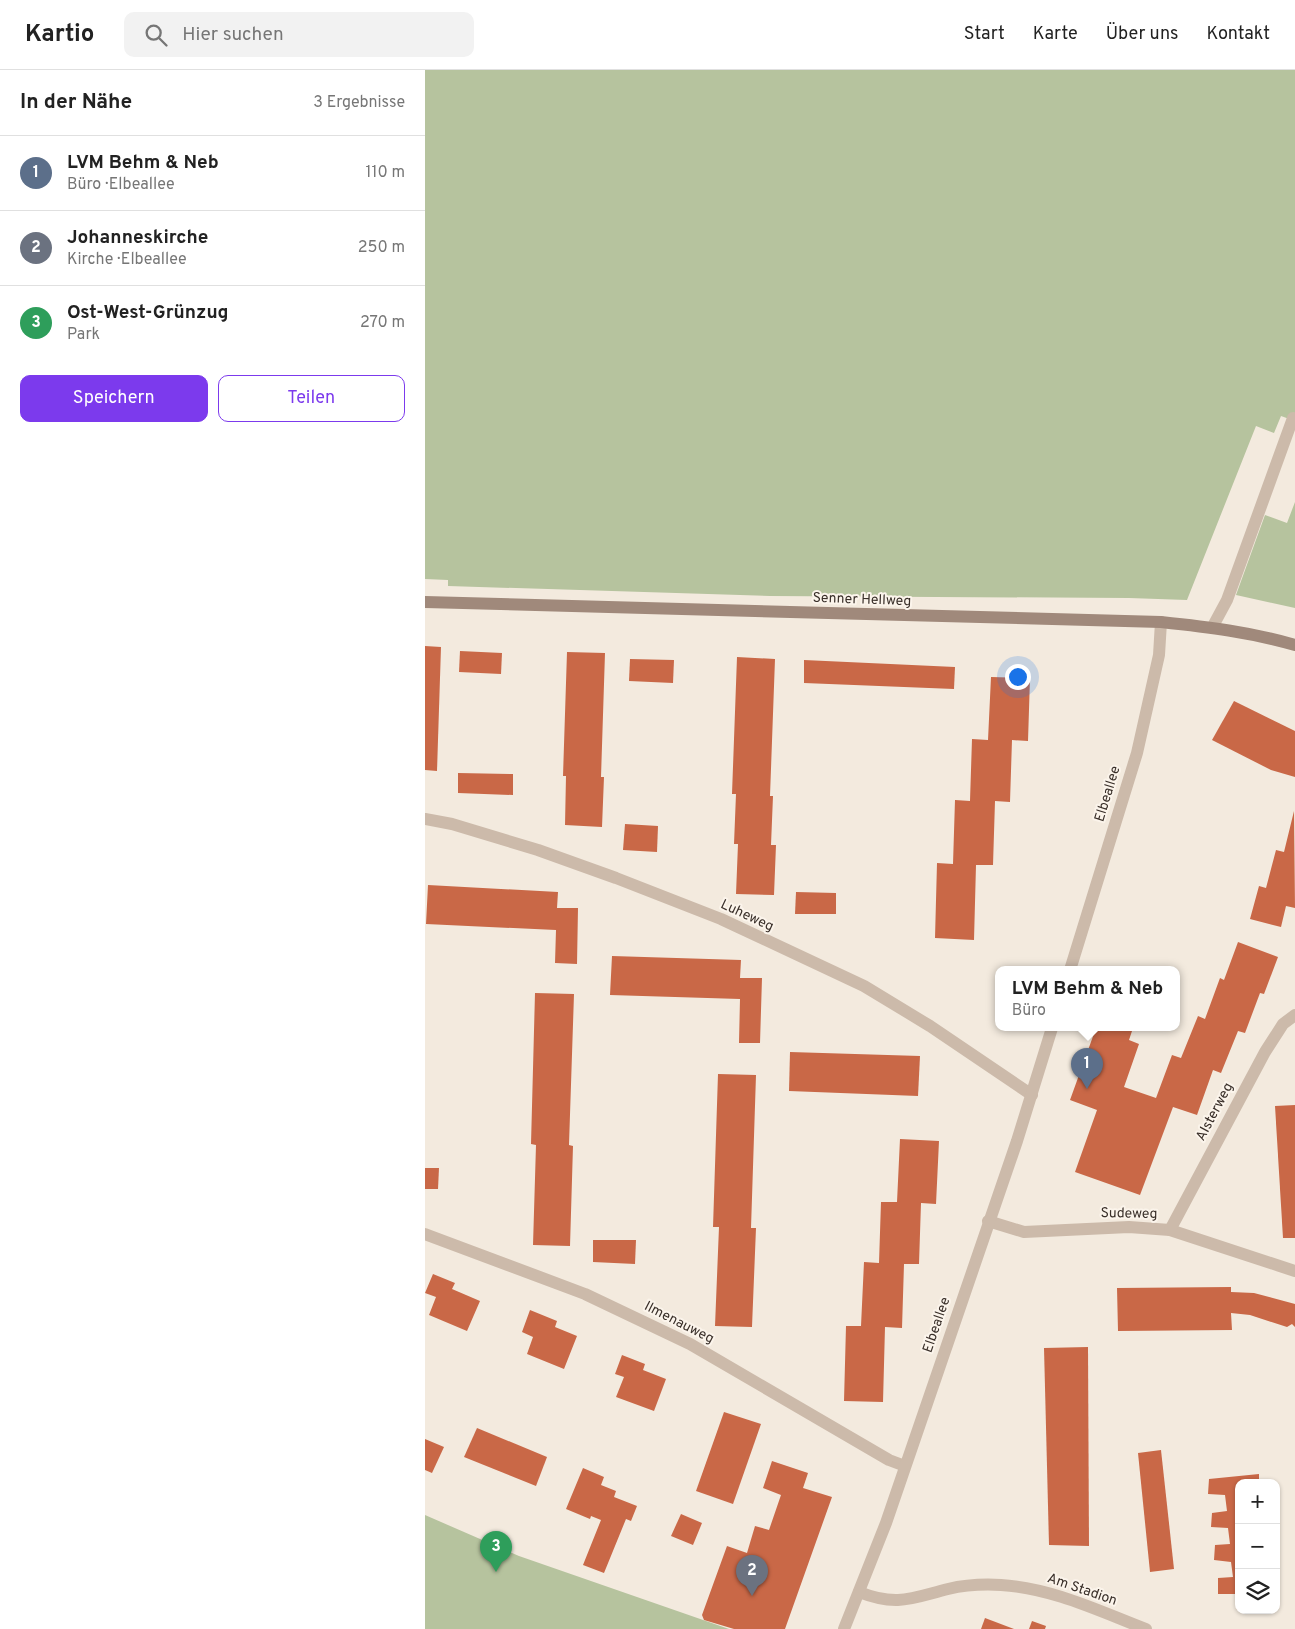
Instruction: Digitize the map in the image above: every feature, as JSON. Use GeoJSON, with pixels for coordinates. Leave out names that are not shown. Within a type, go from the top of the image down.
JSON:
{"type":"FeatureCollection","features":[{"type":"Feature","properties":{"kind":"street"},"geometry":{"type":"LineString","coordinates":[[1213,626],[1227,600],[1293,418]]}},
{"type":"Feature","properties":{"kind":"street","name":"Senner Hellweg"},"geometry":{"type":"LineString","coordinates":[[425,602],[1161,622],[1213,626],[1295,645]]}},
{"type":"Feature","properties":{"kind":"street","name":"Elbeallee"},"geometry":{"type":"LineString","coordinates":[[1071,966],[1137,752],[1159,655],[1161,622]]}},
{"type":"Feature","properties":{"kind":"street","name":"Luheweg"},"geometry":{"type":"LineString","coordinates":[[425,819],[452,824],[538,850],[721,919],[864,986],[930,1026],[1032,1095]]}},
{"type":"Feature","properties":{"kind":"street","name":"Alsterweg"},"geometry":{"type":"LineString","coordinates":[[1170,1230],[1265,1052],[1283,1024],[1295,1015]]}},
{"type":"Feature","properties":{"kind":"street","name":"Elbeallee"},"geometry":{"type":"LineString","coordinates":[[845,1629],[905,1466],[1032,1095],[1051,1031]]}},
{"type":"Feature","properties":{"kind":"street","name":"Sudeweg"},"geometry":{"type":"LineString","coordinates":[[988,1222],[1024,1232],[1129,1227],[1170,1230],[1295,1271]]}},
{"type":"Feature","properties":{"kind":"street","name":"Ilmenauweg"},"geometry":{"type":"LineString","coordinates":[[425,1234],[585,1294],[690,1344],[889,1460],[905,1466]]}},
{"type":"Feature","properties":{"kind":"street","name":"Am Stadion"},"geometry":{"type":"LineString","coordinates":[[859,1592],[875,1599],[895,1601],[915,1599],[949,1589],[974,1585],[1009,1586],[1059,1595],[1146,1629]]}},
{"type":"Feature","properties":{"kind":"green space"},"geometry":{"type":"Polygon","coordinates":[[[425,70],[1295,70],[1295,421],[1281,416],[1274,433],[1256,426],[1187,600],[770,596],[448,586],[448,580],[425,579],[425,70]]]}},
{"type":"Feature","properties":{"kind":"green space"},"geometry":{"type":"Polygon","coordinates":[[[1295,502],[1295,608],[1236,595],[1265,515],[1287,523],[1295,502]]]}},
{"type":"Feature","properties":{"kind":"green space"},"geometry":{"type":"Polygon","coordinates":[[[425,1515],[519,1556],[729,1629],[425,1629],[425,1515]]]}},
{"type":"Feature","properties":{"kind":"building"},"geometry":{"type":"Polygon","coordinates":[[[425,646],[441,647],[437,771],[425,770],[425,646]]]}},
{"type":"Feature","properties":{"kind":"building"},"geometry":{"type":"Polygon","coordinates":[[[460,651],[502,653],[501,674],[459,672],[460,651]]]}},
{"type":"Feature","properties":{"kind":"building"},"geometry":{"type":"Polygon","coordinates":[[[567,652],[605,653],[601,777],[604,777],[602,827],[565,825],[566,776],[563,776],[567,652]]]}},
{"type":"Feature","properties":{"kind":"building"},"geometry":{"type":"Polygon","coordinates":[[[737,657],[775,659],[770,796],[773,796],[771,845],[776,845],[774,895],[736,894],[738,844],[734,844],[736,794],[732,794],[737,657]]]}},
{"type":"Feature","properties":{"kind":"building"},"geometry":{"type":"Polygon","coordinates":[[[630,659],[674,660],[673,683],[629,681],[630,659]]]}},
{"type":"Feature","properties":{"kind":"building"},"geometry":{"type":"Polygon","coordinates":[[[804,660],[955,667],[954,689],[804,683],[804,660]]]}},
{"type":"Feature","properties":{"kind":"building"},"geometry":{"type":"Polygon","coordinates":[[[991,677],[1030,678],[1028,741],[1012,740],[1010,802],[995,801],[993,865],[976,865],[974,940],[935,938],[937,863],[953,864],[955,800],[970,801],[972,739],[988,740],[991,677]]]}},
{"type":"Feature","properties":{"kind":"building"},"geometry":{"type":"Polygon","coordinates":[[[1234,701],[1295,731],[1295,777],[1271,770],[1212,740],[1234,701]]]}},
{"type":"Feature","properties":{"kind":"building"},"geometry":{"type":"Polygon","coordinates":[[[458,773],[513,774],[513,795],[458,793],[458,773]]]}},
{"type":"Feature","properties":{"kind":"building"},"geometry":{"type":"Polygon","coordinates":[[[1294,811],[1295,908],[1286,906],[1281,927],[1250,919],[1259,886],[1266,888],[1276,850],[1284,852],[1294,811]]]}},
{"type":"Feature","properties":{"kind":"building"},"geometry":{"type":"Polygon","coordinates":[[[625,824],[658,826],[657,852],[623,850],[625,824]]]}},
{"type":"Feature","properties":{"kind":"building"},"geometry":{"type":"Polygon","coordinates":[[[428,885],[558,892],[557,908],[578,908],[577,964],[555,963],[556,930],[426,924],[428,885]]]}},
{"type":"Feature","properties":{"kind":"building"},"geometry":{"type":"Polygon","coordinates":[[[796,892],[836,893],[836,914],[795,914],[796,892]]]}},
{"type":"Feature","properties":{"kind":"building"},"geometry":{"type":"Polygon","coordinates":[[[1238,942],[1278,957],[1264,994],[1260,993],[1245,1033],[1238,1031],[1221,1073],[1213,1070],[1197,1115],[1173,1107],[1140,1195],[1075,1172],[1097,1110],[1070,1100],[1095,1031],[1132,1031],[1129,1040],[1139,1044],[1124,1087],[1156,1098],[1172,1055],[1181,1058],[1198,1016],[1205,1019],[1220,978],[1224,980],[1238,942]]]}},
{"type":"Feature","properties":{"kind":"building"},"geometry":{"type":"Polygon","coordinates":[[[612,956],[741,960],[740,978],[762,978],[760,1043],[739,1043],[740,999],[610,995],[612,956]]]}},
{"type":"Feature","properties":{"kind":"building"},"geometry":{"type":"Polygon","coordinates":[[[535,993],[574,994],[569,1145],[573,1146],[570,1246],[533,1245],[536,1145],[531,1144],[535,993]]]}},
{"type":"Feature","properties":{"kind":"building"},"geometry":{"type":"Polygon","coordinates":[[[790,1052],[920,1056],[918,1096],[789,1091],[790,1052]]]}},
{"type":"Feature","properties":{"kind":"building"},"geometry":{"type":"Polygon","coordinates":[[[718,1074],[756,1075],[751,1228],[756,1228],[752,1327],[715,1326],[719,1227],[713,1227],[718,1074]]]}},
{"type":"Feature","properties":{"kind":"building"},"geometry":{"type":"Polygon","coordinates":[[[1295,1105],[1295,1238],[1283,1238],[1275,1106],[1295,1105]]]}},
{"type":"Feature","properties":{"kind":"building"},"geometry":{"type":"Polygon","coordinates":[[[900,1139],[939,1141],[936,1204],[921,1203],[919,1264],[904,1264],[902,1328],[885,1327],[883,1402],[844,1401],[846,1326],[861,1326],[864,1262],[879,1263],[881,1202],[897,1202],[900,1139]]]}},
{"type":"Feature","properties":{"kind":"building"},"geometry":{"type":"Polygon","coordinates":[[[425,1168],[439,1168],[438,1189],[425,1189],[425,1168]]]}},
{"type":"Feature","properties":{"kind":"building"},"geometry":{"type":"Polygon","coordinates":[[[593,1240],[636,1240],[635,1264],[593,1262],[593,1240]]]}},
{"type":"Feature","properties":{"kind":"building"},"geometry":{"type":"Polygon","coordinates":[[[433,1274],[455,1283],[452,1289],[480,1301],[467,1331],[429,1315],[436,1297],[425,1293],[433,1274]]]}},
{"type":"Feature","properties":{"kind":"building"},"geometry":{"type":"Polygon","coordinates":[[[1231,1287],[1231,1292],[1254,1293],[1295,1304],[1295,1327],[1292,1324],[1287,1327],[1250,1315],[1231,1313],[1232,1330],[1118,1331],[1117,1288],[1231,1287]]]}},
{"type":"Feature","properties":{"kind":"building"},"geometry":{"type":"Polygon","coordinates":[[[530,1310],[557,1321],[555,1327],[577,1336],[564,1369],[527,1354],[533,1337],[522,1332],[530,1310]]]}},
{"type":"Feature","properties":{"kind":"building"},"geometry":{"type":"Polygon","coordinates":[[[1088,1347],[1089,1546],[1049,1545],[1044,1348],[1088,1347]]]}},
{"type":"Feature","properties":{"kind":"building"},"geometry":{"type":"Polygon","coordinates":[[[622,1355],[645,1364],[643,1370],[666,1379],[654,1411],[616,1397],[624,1377],[615,1374],[622,1355]]]}},
{"type":"Feature","properties":{"kind":"building"},"geometry":{"type":"Polygon","coordinates":[[[724,1412],[761,1424],[733,1504],[696,1491],[724,1412]]]}},
{"type":"Feature","properties":{"kind":"building"},"geometry":{"type":"Polygon","coordinates":[[[477,1428],[547,1457],[536,1486],[464,1457],[477,1428]]]}},
{"type":"Feature","properties":{"kind":"building"},"geometry":{"type":"Polygon","coordinates":[[[425,1439],[444,1447],[432,1473],[425,1470],[425,1439]]]}},
{"type":"Feature","properties":{"kind":"building"},"geometry":{"type":"Polygon","coordinates":[[[1161,1450],[1174,1569],[1150,1572],[1138,1453],[1161,1450]]]}},
{"type":"Feature","properties":{"kind":"building"},"geometry":{"type":"Polygon","coordinates":[[[772,1461],[808,1473],[803,1488],[832,1497],[785,1629],[734,1629],[704,1620],[702,1615],[727,1546],[747,1553],[755,1526],[769,1530],[781,1495],[763,1488],[772,1461]]]}},
{"type":"Feature","properties":{"kind":"building"},"geometry":{"type":"Polygon","coordinates":[[[583,1468],[604,1477],[601,1485],[616,1491],[614,1497],[637,1506],[631,1521],[626,1519],[604,1573],[583,1565],[601,1520],[591,1516],[590,1519],[566,1509],[583,1468]]]}},
{"type":"Feature","properties":{"kind":"building"},"geometry":{"type":"Polygon","coordinates":[[[1259,1474],[1259,1479],[1235,1479],[1235,1594],[1218,1594],[1218,1578],[1233,1577],[1231,1562],[1214,1560],[1215,1545],[1230,1544],[1228,1528],[1211,1527],[1212,1513],[1227,1511],[1225,1495],[1208,1494],[1209,1479],[1259,1474]]]}},
{"type":"Feature","properties":{"kind":"building"},"geometry":{"type":"Polygon","coordinates":[[[681,1514],[702,1523],[693,1545],[671,1536],[681,1514]]]}},
{"type":"Feature","properties":{"kind":"building"},"geometry":{"type":"Polygon","coordinates":[[[985,1618],[1014,1629],[981,1629],[985,1618]]]}},
{"type":"Feature","properties":{"kind":"building"},"geometry":{"type":"Polygon","coordinates":[[[1032,1621],[1046,1626],[1045,1629],[1029,1629],[1032,1621]]]}},
{"type":"Feature","properties":{"kind":"place","name":"LVM Behm & Neb"},"geometry":{"type":"Point","coordinates":[1087,1089]}},
{"type":"Feature","properties":{"kind":"place","name":"Ost-West-Grünzug"},"geometry":{"type":"Point","coordinates":[496,1572]}},
{"type":"Feature","properties":{"kind":"place","name":"Johanneskirche"},"geometry":{"type":"Point","coordinates":[752,1596]}}]}
